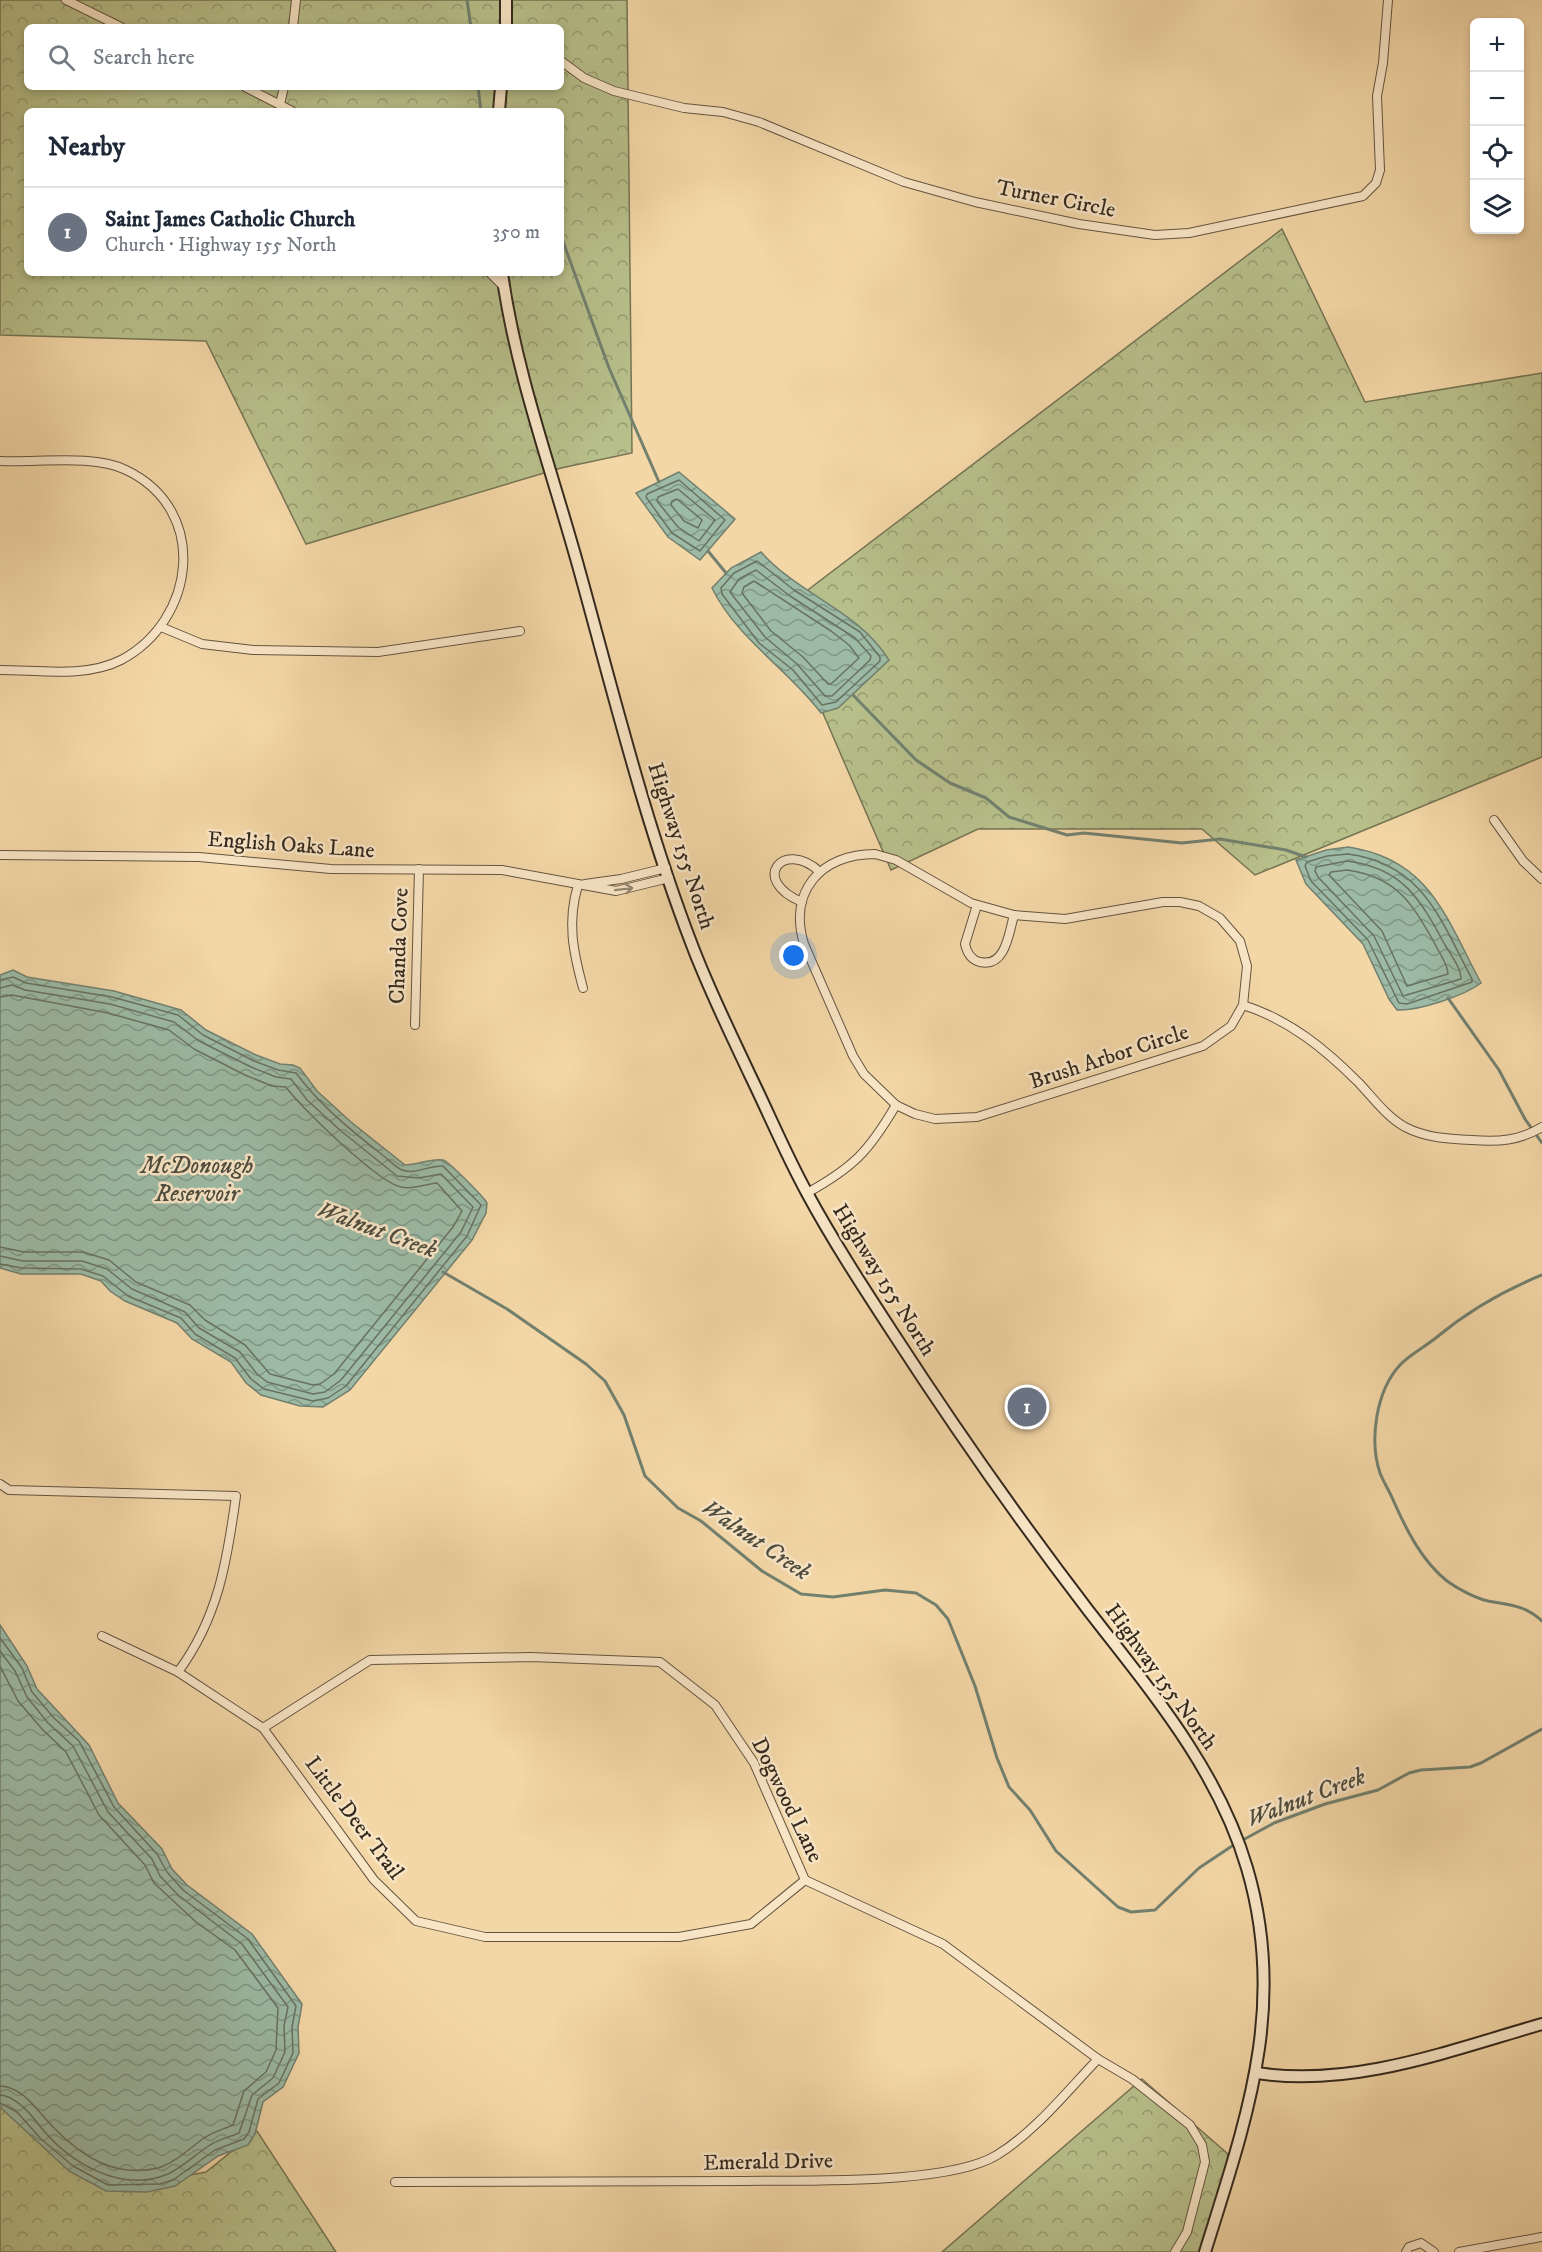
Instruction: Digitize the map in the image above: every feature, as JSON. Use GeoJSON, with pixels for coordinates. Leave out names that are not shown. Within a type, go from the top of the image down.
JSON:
{"type":"FeatureCollection","features":[{"type":"Feature","properties":{"kind":"main road"},"geometry":{"type":"LineString","coordinates":[[506,0],[506,24]]}},
{"type":"Feature","properties":{"kind":"main road"},"geometry":{"type":"LineString","coordinates":[[499,108],[501,90]]}},
{"type":"Feature","properties":{"kind":"main road","name":"Highway 155 North"},"geometry":{"type":"LineString","coordinates":[[502,276],[522,370],[667,873],[714,999],[807,1193],[892,1332],[986,1472],[1163,1707],[1219,1794],[1246,1865],[1256,1905],[1264,1966],[1264,2014],[1257,2073],[1206,2252]]}},
{"type":"Feature","properties":{"kind":"main road"},"geometry":{"type":"LineString","coordinates":[[1257,2073],[1311,2076],[1362,2071],[1397,2064],[1542,2024]]}},
{"type":"Feature","properties":{"kind":"street"},"geometry":{"type":"LineString","coordinates":[[66,0],[116,24]]}},
{"type":"Feature","properties":{"kind":"street"},"geometry":{"type":"LineString","coordinates":[[293,24],[296,0]]}},
{"type":"Feature","properties":{"kind":"street","name":"Turner Circle"},"geometry":{"type":"LineString","coordinates":[[564,63],[584,78],[614,91],[684,108],[723,112],[759,122],[904,182],[975,202],[1079,224],[1155,235],[1189,233],[1363,196],[1377,183],[1380,170],[1377,96],[1383,63],[1388,0]]}},
{"type":"Feature","properties":{"kind":"street"},"geometry":{"type":"LineString","coordinates":[[251,90],[286,108]]}},
{"type":"Feature","properties":{"kind":"street"},"geometry":{"type":"LineString","coordinates":[[280,104],[283,90]]}},
{"type":"Feature","properties":{"kind":"street"},"geometry":{"type":"LineString","coordinates":[[493,276],[503,286]]}},
{"type":"Feature","properties":{"kind":"street"},"geometry":{"type":"LineString","coordinates":[[0,461],[93,462],[128,471],[152,488],[167,504],[177,523],[184,555],[182,580],[161,627],[146,643],[108,665],[58,671],[0,670]]}},
{"type":"Feature","properties":{"kind":"street"},"geometry":{"type":"LineString","coordinates":[[161,627],[202,644],[252,650],[378,652],[520,630]]}},
{"type":"Feature","properties":{"kind":"street"},"geometry":{"type":"LineString","coordinates":[[1494,820],[1523,861],[1542,879]]}},
{"type":"Feature","properties":{"kind":"street","name":"English Oaks Lane"},"geometry":{"type":"LineString","coordinates":[[0,855],[199,857],[313,869],[520,871],[578,885],[667,873]]}},
{"type":"Feature","properties":{"kind":"street","name":"Brush Arbor Circle"},"geometry":{"type":"LineString","coordinates":[[881,855],[896,860],[976,905],[1014,915],[1065,919],[1163,902],[1180,902],[1199,906],[1220,918],[1240,941],[1247,966],[1244,1005],[1231,1026],[1203,1046],[977,1118],[935,1119],[896,1105],[870,1083],[853,1056],[804,944],[800,923],[802,902],[806,891],[820,872],[845,858],[881,855]]}},
{"type":"Feature","properties":{"kind":"street"},"geometry":{"type":"LineString","coordinates":[[802,902],[779,889],[775,879],[777,868],[784,860],[799,858],[811,863],[820,872]]}},
{"type":"Feature","properties":{"kind":"street","name":"Chanda Cove"},"geometry":{"type":"LineString","coordinates":[[415,1025],[419,869]]}},
{"type":"Feature","properties":{"kind":"street"},"geometry":{"type":"LineString","coordinates":[[578,885],[570,913],[570,930],[583,988]]}},
{"type":"Feature","properties":{"kind":"street"},"geometry":{"type":"LineString","coordinates":[[976,905],[965,944],[971,957],[980,962],[991,961],[1001,955],[1014,915]]}},
{"type":"Feature","properties":{"kind":"street"},"geometry":{"type":"LineString","coordinates":[[1244,1005],[1280,1019],[1317,1044],[1392,1117],[1415,1131],[1446,1138],[1497,1142],[1520,1138],[1542,1127]]}},
{"type":"Feature","properties":{"kind":"street"},"geometry":{"type":"LineString","coordinates":[[807,1193],[839,1175],[858,1159],[896,1105]]}},
{"type":"Feature","properties":{"kind":"street"},"geometry":{"type":"LineString","coordinates":[[0,1484],[9,1490],[236,1496],[219,1593],[203,1633],[178,1672]]}},
{"type":"Feature","properties":{"kind":"street","name":"Little Deer Trail"},"geometry":{"type":"LineString","coordinates":[[102,1636],[178,1672],[263,1728],[374,1880],[416,1921],[485,1937],[679,1937],[751,1924],[806,1880]]}},
{"type":"Feature","properties":{"kind":"street","name":"Dogwood Lane"},"geometry":{"type":"LineString","coordinates":[[263,1728],[370,1660],[530,1657],[660,1662],[715,1705],[754,1763],[806,1880],[943,1944],[1098,2059],[1132,2079],[1190,2125],[1202,2145],[1205,2162],[1187,2232],[1181,2247],[1175,2252]]}},
{"type":"Feature","properties":{"kind":"street","name":"Emerald Drive"},"geometry":{"type":"LineString","coordinates":[[395,2182],[804,2180],[913,2176],[955,2170],[996,2156],[1042,2117],[1098,2059]]}},
{"type":"Feature","properties":{"kind":"street"},"geometry":{"type":"LineString","coordinates":[[1459,2252],[1542,2237]]}},
{"type":"Feature","properties":{"kind":"street"},"geometry":{"type":"LineString","coordinates":[[1406,2252],[1409,2247],[1422,2243],[1434,2252]]}},
{"type":"Feature","properties":{"kind":"green space"},"geometry":{"type":"Polygon","coordinates":[[[0,0],[627,0],[632,453],[561,468],[306,544],[206,341],[0,335],[0,0]]]}},
{"type":"Feature","properties":{"kind":"green space"},"geometry":{"type":"Polygon","coordinates":[[[1282,229],[1365,402],[1542,373],[1542,757],[1255,875],[1202,829],[978,829],[891,870],[779,612],[1282,229]]]}},
{"type":"Feature","properties":{"kind":"green space"},"geometry":{"type":"Polygon","coordinates":[[[1142,2079],[1228,2154],[1221,2200],[1202,2252],[942,2252],[1142,2079]]]}},
{"type":"Feature","properties":{"kind":"green space"},"geometry":{"type":"Polygon","coordinates":[[[0,2080],[142,2184],[206,2172],[257,2131],[336,2252],[0,2252],[0,2080]]]}},
{"type":"Feature","properties":{"kind":"water"},"geometry":{"type":"Polygon","coordinates":[[[679,472],[735,519],[700,560],[668,537],[636,493],[679,472]]]}},
{"type":"Feature","properties":{"kind":"water"},"geometry":{"type":"Polygon","coordinates":[[[761,552],[793,580],[861,628],[889,660],[838,708],[821,713],[794,682],[735,623],[712,588],[731,568],[761,552]]]}},
{"type":"Feature","properties":{"kind":"water"},"geometry":{"type":"Polygon","coordinates":[[[1348,847],[1376,854],[1398,864],[1417,878],[1445,915],[1481,983],[1464,993],[1440,1002],[1397,1010],[1389,999],[1363,944],[1306,884],[1296,860],[1326,850],[1348,847]]]}},
{"type":"Feature","properties":{"kind":"water","name":"McDonough Reservoir"},"geometry":{"type":"Polygon","coordinates":[[[13,970],[27,977],[114,991],[181,1010],[206,1030],[256,1055],[280,1064],[300,1068],[317,1091],[351,1122],[405,1165],[443,1160],[484,1199],[487,1203],[486,1213],[472,1240],[350,1390],[323,1407],[300,1406],[261,1395],[246,1383],[231,1362],[192,1339],[177,1323],[125,1301],[110,1291],[101,1281],[81,1274],[21,1274],[0,1268],[0,975],[13,970]]]}},
{"type":"Feature","properties":{"kind":"water"},"geometry":{"type":"Polygon","coordinates":[[[0,1625],[27,1666],[37,1689],[89,1745],[118,1803],[162,1849],[172,1869],[187,1885],[252,1934],[302,2004],[298,2027],[299,2053],[283,2087],[263,2102],[255,2134],[248,2145],[218,2156],[175,2186],[147,2192],[106,2191],[69,2171],[0,2107],[0,1625]]]}},
{"type":"Feature","properties":{"kind":"waterway"},"geometry":{"type":"LineString","coordinates":[[467,0],[471,24]]}},
{"type":"Feature","properties":{"kind":"waterway"},"geometry":{"type":"LineString","coordinates":[[478,90],[481,108]]}},
{"type":"Feature","properties":{"kind":"waterway"},"geometry":{"type":"LineString","coordinates":[[564,244],[609,368],[659,482]]}},
{"type":"Feature","properties":{"kind":"waterway"},"geometry":{"type":"LineString","coordinates":[[708,551],[726,573]]}},
{"type":"Feature","properties":{"kind":"waterway"},"geometry":{"type":"LineString","coordinates":[[853,695],[916,760],[950,783],[986,798],[1009,817],[1067,835],[1084,833],[1182,843],[1220,839],[1286,850],[1306,857]]}},
{"type":"Feature","properties":{"kind":"waterway"},"geometry":{"type":"LineString","coordinates":[[1448,998],[1499,1070],[1525,1119],[1542,1143]]}},
{"type":"Feature","properties":{"kind":"waterway","name":"Walnut Creek"},"geometry":{"type":"LineString","coordinates":[[443,1272],[507,1309],[586,1364],[605,1381],[624,1415],[645,1476],[678,1508],[701,1521],[762,1571],[801,1594],[833,1597],[885,1590],[916,1593],[936,1605],[948,1619],[975,1686],[997,1758],[1009,1787],[1030,1810],[1056,1851],[1118,1907],[1131,1912],[1155,1910],[1199,1868],[1235,1844]]}},
{"type":"Feature","properties":{"kind":"waterway","name":"Walnut Creek"},"geometry":{"type":"LineString","coordinates":[[1542,1275],[1474,1310],[1400,1365],[1385,1388],[1375,1431],[1380,1473],[1404,1524],[1430,1564],[1447,1581],[1461,1590],[1488,1601],[1523,1609],[1542,1621]]}},
{"type":"Feature","properties":{"kind":"waterway","name":"Walnut Creek"},"geometry":{"type":"LineString","coordinates":[[1241,1841],[1274,1823],[1325,1804],[1378,1790],[1409,1773],[1421,1770],[1470,1767],[1481,1763],[1542,1729]]}},
{"type":"Feature","properties":{"kind":"place","name":"Saint James Catholic Church"},"geometry":{"type":"Point","coordinates":[1027,1407]}}]}
